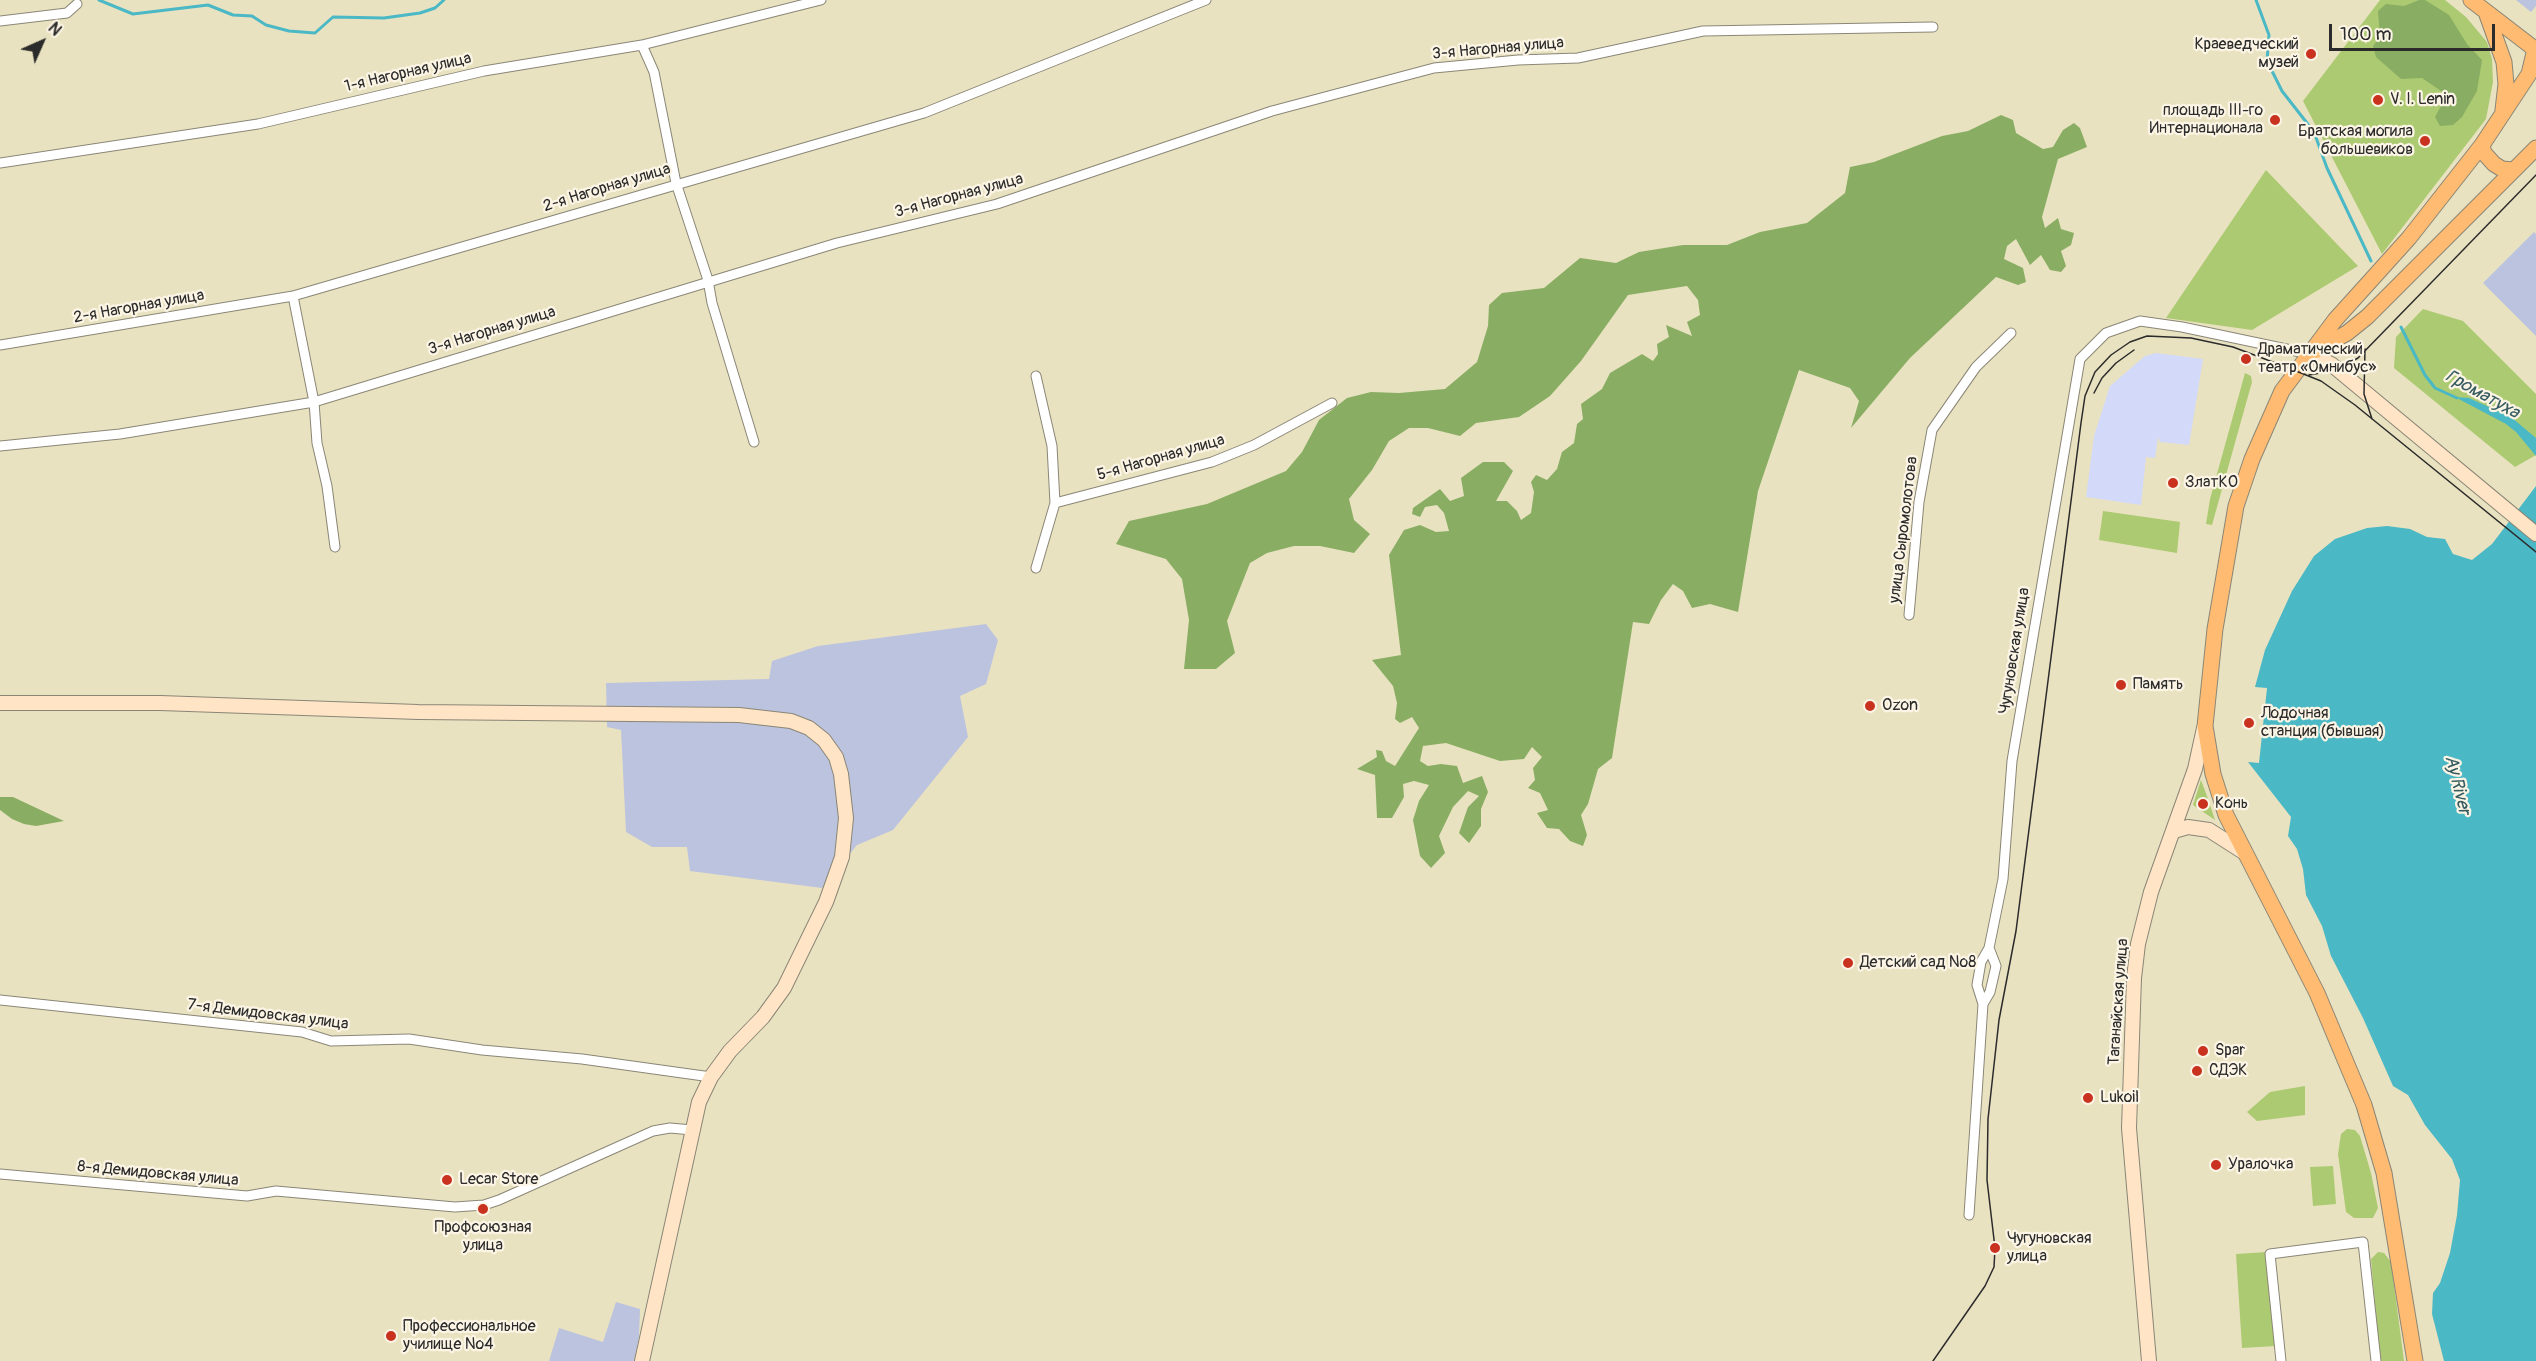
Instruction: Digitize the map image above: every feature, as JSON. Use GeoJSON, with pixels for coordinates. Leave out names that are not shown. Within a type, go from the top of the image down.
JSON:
{"type":"FeatureCollection","features":[{"type":"Feature","properties":{"kind":"main road"},"geometry":{"type":"LineString","coordinates":[[2415,1361],[2384,1173],[2364,1105],[2317,993],[2226,815],[2213,774],[2205,726],[2215,629],[2236,506],[2252,459],[2282,391],[2335,320],[2431,211],[2532,73],[2536,49],[2471,0]]}},
{"type":"Feature","properties":{"kind":"main road"},"geometry":{"type":"LineString","coordinates":[[2486,12],[2497,36],[2504,62],[2506,84],[2503,112]]}},
{"type":"Feature","properties":{"kind":"main road"},"geometry":{"type":"LineString","coordinates":[[2482,144],[2484,153],[2494,164],[2502,169],[2514,170]]}},
{"type":"Feature","properties":{"kind":"main road"},"geometry":{"type":"LineString","coordinates":[[2310,354],[2348,333],[2367,318],[2536,148]]}},
{"type":"Feature","properties":{"kind":"main road"},"geometry":{"type":"LineString","coordinates":[[2310,354],[2331,364],[2536,534]]}},
{"type":"Feature","properties":{"kind":"main road"},"geometry":{"type":"LineString","coordinates":[[0,703],[160,703],[418,712],[740,715],[791,721],[809,728],[824,740],[836,756],[846,818],[842,856],[826,902],[784,988],[763,1017],[729,1052],[711,1077],[699,1102],[642,1361]]}},
{"type":"Feature","properties":{"kind":"main road","name":"Таганайская улица"},"geometry":{"type":"LineString","coordinates":[[2149,1361],[2129,1128],[2134,978],[2138,944],[2151,892],[2195,769],[2205,726]]}},
{"type":"Feature","properties":{"kind":"main road"},"geometry":{"type":"LineString","coordinates":[[2174,831],[2188,827],[2209,830],[2245,853]]}},
{"type":"Feature","properties":{"kind":"street","name":"1-я Нагорная улица"},"geometry":{"type":"LineString","coordinates":[[0,163],[258,124],[484,71],[642,45],[821,0]]}},
{"type":"Feature","properties":{"kind":"street","name":"2-я Нагорная улица"},"geometry":{"type":"LineString","coordinates":[[0,345],[293,296],[676,183],[924,113],[1206,0]]}},
{"type":"Feature","properties":{"kind":"street"},"geometry":{"type":"LineString","coordinates":[[0,21],[67,13],[77,4]]}},
{"type":"Feature","properties":{"kind":"street","name":"3-я Нагорная улица"},"geometry":{"type":"LineString","coordinates":[[0,446],[120,435],[314,402],[708,280],[837,243],[996,204],[1272,111],[1434,68],[1518,60],[1578,58],[1703,32],[1933,27]]}},
{"type":"Feature","properties":{"kind":"street"},"geometry":{"type":"LineString","coordinates":[[642,45],[654,72],[676,183],[708,280],[712,303],[754,442]]}},
{"type":"Feature","properties":{"kind":"street"},"geometry":{"type":"LineString","coordinates":[[293,296],[314,402],[317,443],[327,486],[335,547]]}},
{"type":"Feature","properties":{"kind":"street","name":"Чугуновская улица"},"geometry":{"type":"LineString","coordinates":[[1969,1215],[1983,1004],[1977,985],[1981,962],[1989,948],[2003,879],[2012,761],[2080,359],[2106,333],[2140,321],[2182,327],[2310,354]]}},
{"type":"Feature","properties":{"kind":"street","name":"улица Сыромолотова"},"geometry":{"type":"LineString","coordinates":[[1909,615],[1919,502],[1932,430],[1976,367],[2011,333]]}},
{"type":"Feature","properties":{"kind":"street"},"geometry":{"type":"LineString","coordinates":[[1036,376],[1052,446],[1055,503],[1036,568]]}},
{"type":"Feature","properties":{"kind":"street","name":"5-я Нагорная улица"},"geometry":{"type":"LineString","coordinates":[[1055,503],[1212,462],[1254,445],[1332,403]]}},
{"type":"Feature","properties":{"kind":"street","name":"Чугуновская улица"},"geometry":{"type":"LineString","coordinates":[[1983,1004],[1990,992],[1996,966],[1989,948]]}},
{"type":"Feature","properties":{"kind":"street","name":"7-я Демидовская улица"},"geometry":{"type":"LineString","coordinates":[[0,1000],[302,1032],[331,1041],[409,1039],[711,1077]]}},
{"type":"Feature","properties":{"kind":"street","name":"8-я Демидовская улица"},"geometry":{"type":"LineString","coordinates":[[0,1174],[247,1196],[276,1191],[455,1207],[484,1205],[499,1200],[653,1131],[670,1128],[692,1130]]}},
{"type":"Feature","properties":{"kind":"street"},"geometry":{"type":"LineString","coordinates":[[2281,1361],[2270,1254],[2363,1242],[2376,1361]]}},
{"type":"Feature","properties":{"kind":"shaded area"},"geometry":{"type":"Polygon","coordinates":[[[2516,0],[2536,0],[2536,6],[2531,12],[2516,0]]]}},
{"type":"Feature","properties":{"kind":"shaded area"},"geometry":{"type":"Polygon","coordinates":[[[2534,232],[2536,234],[2536,336],[2483,283],[2534,232]]]}},
{"type":"Feature","properties":{"kind":"shaded area"},"geometry":{"type":"Polygon","coordinates":[[[2156,353],[2203,359],[2189,445],[2160,442],[2158,437],[2155,458],[2146,457],[2141,505],[2086,497],[2094,436],[2110,386],[2145,356],[2156,353]]]}},
{"type":"Feature","properties":{"kind":"shaded area"},"geometry":{"type":"Polygon","coordinates":[[[986,624],[998,640],[986,684],[960,696],[968,737],[893,830],[857,845],[822,888],[690,871],[687,847],[652,847],[626,832],[621,730],[607,727],[606,683],[769,679],[772,661],[818,646],[986,624]]]}},
{"type":"Feature","properties":{"kind":"shaded area"},"geometry":{"type":"Polygon","coordinates":[[[616,1302],[640,1309],[639,1337],[634,1361],[549,1361],[559,1328],[603,1342],[616,1302]]]}},
{"type":"Feature","properties":{"kind":"green space"},"geometry":{"type":"Polygon","coordinates":[[[2380,0],[2445,0],[2466,17],[2487,42],[2492,59],[2493,82],[2486,119],[2382,254],[2303,101],[2380,0]]]}},
{"type":"Feature","properties":{"kind":"green space"},"geometry":{"type":"Polygon","coordinates":[[[2425,0],[2449,15],[2467,44],[2482,60],[2477,91],[2462,117],[2453,125],[2440,126],[2435,117],[2447,95],[2422,78],[2401,79],[2376,57],[2373,46],[2380,37],[2378,11],[2386,4],[2404,6],[2425,0]]]}},
{"type":"Feature","properties":{"kind":"green space"},"geometry":{"type":"Polygon","coordinates":[[[2001,115],[2013,120],[2016,133],[2043,149],[2053,147],[2063,130],[2074,123],[2080,128],[2087,147],[2058,159],[2042,217],[2045,228],[2058,218],[2061,229],[2074,233],[2071,245],[2061,251],[2066,266],[2061,272],[2050,270],[2041,255],[2030,265],[2016,239],[2007,246],[2004,259],[2023,268],[2026,282],[2018,285],[1996,277],[1910,358],[1851,428],[1859,401],[1850,388],[1799,370],[1758,491],[1738,612],[1710,604],[1692,608],[1683,591],[1673,584],[1661,600],[1649,624],[1633,622],[1612,758],[1598,769],[1588,804],[1581,815],[1587,835],[1583,846],[1570,841],[1559,829],[1547,828],[1537,813],[1548,810],[1540,793],[1528,788],[1535,780],[1533,768],[1542,757],[1532,747],[1524,759],[1500,761],[1446,743],[1423,746],[1420,761],[1428,766],[1441,764],[1457,766],[1463,783],[1482,776],[1488,792],[1481,809],[1481,826],[1469,843],[1459,833],[1468,807],[1479,796],[1468,791],[1453,807],[1439,836],[1445,853],[1431,868],[1420,856],[1413,820],[1419,801],[1429,785],[1414,781],[1403,784],[1404,797],[1392,818],[1377,818],[1375,775],[1357,769],[1377,757],[1376,750],[1382,751],[1386,761],[1395,766],[1419,728],[1412,717],[1400,723],[1395,719],[1397,703],[1393,686],[1372,660],[1401,655],[1389,555],[1404,530],[1420,525],[1436,532],[1449,531],[1444,513],[1437,505],[1425,507],[1420,517],[1412,514],[1413,508],[1440,489],[1450,501],[1464,496],[1461,478],[1483,462],[1504,462],[1513,471],[1496,501],[1507,501],[1517,511],[1521,520],[1531,513],[1534,492],[1531,482],[1536,475],[1547,480],[1557,469],[1562,452],[1574,443],[1577,424],[1583,419],[1581,404],[1602,389],[1610,373],[1642,354],[1653,361],[1658,354],[1657,344],[1669,337],[1666,325],[1692,336],[1687,322],[1700,315],[1698,300],[1687,286],[1628,295],[1581,361],[1550,396],[1519,417],[1476,423],[1460,436],[1428,428],[1409,428],[1389,441],[1372,470],[1349,499],[1354,520],[1370,534],[1354,553],[1320,546],[1294,546],[1267,553],[1250,563],[1227,621],[1235,653],[1216,669],[1184,669],[1189,620],[1182,579],[1166,559],[1116,544],[1129,521],[1207,504],[1286,471],[1302,452],[1319,420],[1347,398],[1371,392],[1399,393],[1445,389],[1477,362],[1488,326],[1489,305],[1502,293],[1544,288],[1580,258],[1616,263],[1639,252],[1683,245],[1727,245],[1760,232],[1807,223],[1845,193],[1850,167],[1874,162],[1942,136],[1968,131],[2001,115]]]}},
{"type":"Feature","properties":{"kind":"green space"},"geometry":{"type":"Polygon","coordinates":[[[2266,170],[2358,266],[2252,330],[2166,318],[2266,170]]]}},
{"type":"Feature","properties":{"kind":"green space"},"geometry":{"type":"Polygon","coordinates":[[[2423,309],[2463,321],[2536,394],[2536,455],[2515,467],[2394,368],[2396,337],[2423,309]]]}},
{"type":"Feature","properties":{"kind":"green space"},"geometry":{"type":"Polygon","coordinates":[[[2245,373],[2251,376],[2252,382],[2212,525],[2206,524],[2210,499],[2245,373]]]}},
{"type":"Feature","properties":{"kind":"green space"},"geometry":{"type":"Polygon","coordinates":[[[2103,511],[2180,522],[2177,553],[2099,540],[2103,511]]]}},
{"type":"Feature","properties":{"kind":"green space"},"geometry":{"type":"Polygon","coordinates":[[[2201,780],[2207,796],[2215,820],[2193,805],[2201,780]]]}},
{"type":"Feature","properties":{"kind":"green space"},"geometry":{"type":"Polygon","coordinates":[[[0,797],[13,797],[64,821],[36,826],[24,824],[0,810],[0,797]]]}},
{"type":"Feature","properties":{"kind":"green space"},"geometry":{"type":"Polygon","coordinates":[[[2305,1086],[2305,1115],[2257,1121],[2247,1112],[2270,1092],[2305,1086]]]}},
{"type":"Feature","properties":{"kind":"green space"},"geometry":{"type":"Polygon","coordinates":[[[2347,1129],[2355,1130],[2360,1136],[2371,1173],[2378,1208],[2373,1218],[2354,1218],[2346,1212],[2338,1154],[2341,1134],[2347,1129]]]}},
{"type":"Feature","properties":{"kind":"green space"},"geometry":{"type":"Polygon","coordinates":[[[2333,1166],[2336,1204],[2313,1206],[2310,1167],[2333,1166]]]}},
{"type":"Feature","properties":{"kind":"green space"},"geometry":{"type":"Polygon","coordinates":[[[2267,1252],[2275,1346],[2242,1348],[2236,1254],[2267,1252]]]}},
{"type":"Feature","properties":{"kind":"green space"},"geometry":{"type":"Polygon","coordinates":[[[2378,1252],[2384,1253],[2391,1262],[2404,1361],[2380,1361],[2371,1259],[2378,1252]]]}},
{"type":"Feature","properties":{"kind":"water"},"geometry":{"type":"Polygon","coordinates":[[[2455,397],[2469,398],[2511,417],[2536,438],[2536,456],[2516,432],[2506,424],[2455,397]]]}},
{"type":"Feature","properties":{"kind":"water","name":"Ay River"},"geometry":{"type":"Polygon","coordinates":[[[2536,486],[2536,1361],[2444,1361],[2432,1314],[2433,1293],[2440,1283],[2450,1253],[2460,1180],[2452,1159],[2425,1125],[2408,1095],[2393,1086],[2363,1018],[2331,956],[2322,926],[2306,895],[2303,869],[2297,849],[2288,836],[2291,817],[2248,762],[2259,763],[2267,688],[2255,687],[2265,650],[2292,591],[2314,556],[2335,539],[2367,528],[2387,526],[2410,529],[2427,537],[2445,539],[2453,554],[2472,560],[2492,544],[2536,486]]]}},
{"type":"Feature","properties":{"kind":"waterway","name":"Громатуха"},"geometry":{"type":"LineString","coordinates":[[99,0],[133,14],[208,5],[233,15],[252,16],[266,25],[289,31],[315,33],[333,17],[384,18],[420,13],[435,8],[444,0]]}},
{"type":"Feature","properties":{"kind":"waterway","name":"Громатуха"},"geometry":{"type":"LineString","coordinates":[[2256,0],[2269,35],[2267,61],[2282,91],[2314,132],[2327,168],[2371,261]]}},
{"type":"Feature","properties":{"kind":"waterway","name":"Громатуха"},"geometry":{"type":"LineString","coordinates":[[2401,327],[2425,375],[2435,388],[2457,398]]}},
{"type":"Feature","properties":{"kind":"tram line"},"geometry":{"type":"LineString","coordinates":[[2309,375],[2337,370],[2358,358],[2536,175]]}},
{"type":"Feature","properties":{"kind":"tram line"},"geometry":{"type":"LineString","coordinates":[[1933,1361],[1985,1286],[1994,1267],[1995,1248],[1987,1180],[1988,1119],[1999,1020],[2016,931],[2081,423],[2085,396],[2095,372],[2111,355],[2130,342],[2147,336],[2191,338],[2233,347],[2321,381],[2355,405],[2536,552]]}},
{"type":"Feature","properties":{"kind":"tram line"},"geometry":{"type":"LineString","coordinates":[[2365,349],[2364,394],[2372,419]]}},
{"type":"Feature","properties":{"kind":"tram line"},"geometry":{"type":"LineString","coordinates":[[2094,393],[2102,378],[2116,363],[2134,350]]}},
{"type":"Feature","properties":{"kind":"place","name":"Краеведческий музей"},"geometry":{"type":"Point","coordinates":[2311,54]}},
{"type":"Feature","properties":{"kind":"place","name":"V. I. Lenin"},"geometry":{"type":"Point","coordinates":[2378,100]}},
{"type":"Feature","properties":{"kind":"place","name":"площадь III-го Интернационала"},"geometry":{"type":"Point","coordinates":[2275,120]}},
{"type":"Feature","properties":{"kind":"place","name":"Братская могила большевиков"},"geometry":{"type":"Point","coordinates":[2425,141]}},
{"type":"Feature","properties":{"kind":"place","name":"Драматический театр «Омнибус»"},"geometry":{"type":"Point","coordinates":[2246,359]}},
{"type":"Feature","properties":{"kind":"place","name":"ЗлатКО"},"geometry":{"type":"Point","coordinates":[2173,483]}},
{"type":"Feature","properties":{"kind":"place","name":"Память"},"geometry":{"type":"Point","coordinates":[2121,685]}},
{"type":"Feature","properties":{"kind":"place","name":"Ozon"},"geometry":{"type":"Point","coordinates":[1870,706]}},
{"type":"Feature","properties":{"kind":"place","name":"Лодочная станция (бывшая)"},"geometry":{"type":"Point","coordinates":[2249,723]}},
{"type":"Feature","properties":{"kind":"place","name":"Конь"},"geometry":{"type":"Point","coordinates":[2203,804]}},
{"type":"Feature","properties":{"kind":"place","name":"Детский сад №8"},"geometry":{"type":"Point","coordinates":[1848,963]}},
{"type":"Feature","properties":{"kind":"place","name":"Spar"},"geometry":{"type":"Point","coordinates":[2203,1051]}},
{"type":"Feature","properties":{"kind":"place","name":"СДЭК"},"geometry":{"type":"Point","coordinates":[2197,1071]}},
{"type":"Feature","properties":{"kind":"place","name":"Lukoil"},"geometry":{"type":"Point","coordinates":[2088,1098]}},
{"type":"Feature","properties":{"kind":"place","name":"Уралочка"},"geometry":{"type":"Point","coordinates":[2216,1165]}},
{"type":"Feature","properties":{"kind":"place","name":"Lecar Store"},"geometry":{"type":"Point","coordinates":[447,1180]}},
{"type":"Feature","properties":{"kind":"place","name":"Профсоюзная улица"},"geometry":{"type":"Point","coordinates":[483,1209]}},
{"type":"Feature","properties":{"kind":"place","name":"Чугуновская улица"},"geometry":{"type":"Point","coordinates":[1995,1248]}},
{"type":"Feature","properties":{"kind":"place","name":"Профессиональное училище №4"},"geometry":{"type":"Point","coordinates":[391,1336]}}]}
